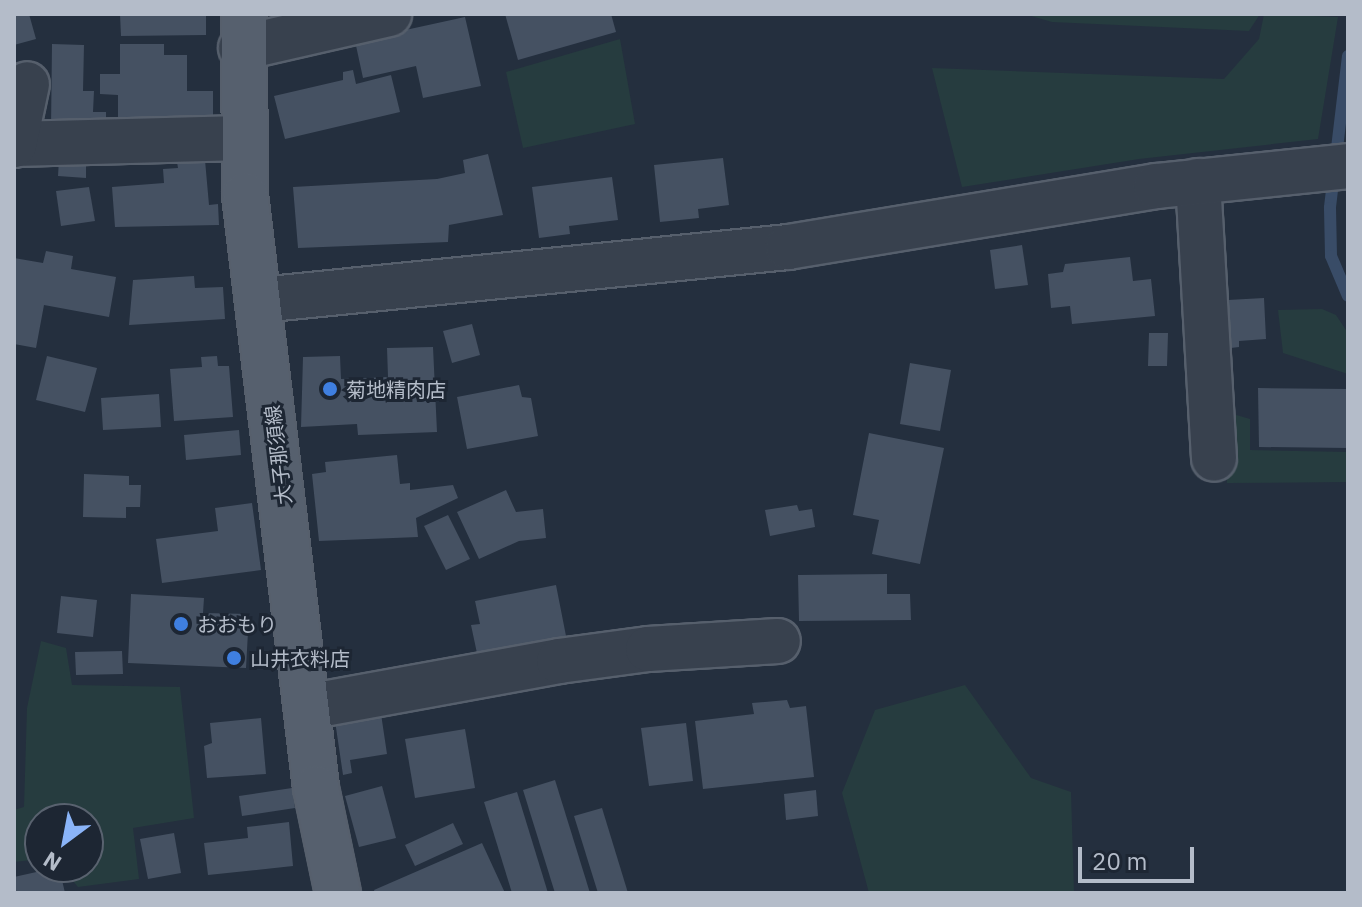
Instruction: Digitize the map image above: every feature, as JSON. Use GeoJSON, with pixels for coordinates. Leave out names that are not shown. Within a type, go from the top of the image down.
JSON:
{"type":"FeatureCollection","features":[{"type":"Feature","properties":{"kind":"main road","name":"大子那須線"},"geometry":{"type":"LineString","coordinates":[[243,31],[243,138],[260,300],[316,788],[338,893]]}},
{"type":"Feature","properties":{"kind":"street"},"geometry":{"type":"LineString","coordinates":[[243,31],[389,14]]}},
{"type":"Feature","properties":{"kind":"street"},"geometry":{"type":"LineString","coordinates":[[27,84],[14,144],[243,138]]}},
{"type":"Feature","properties":{"kind":"street"},"geometry":{"type":"LineString","coordinates":[[260,300],[788,247],[1198,181],[1348,166]]}},
{"type":"Feature","properties":{"kind":"street"},"geometry":{"type":"LineString","coordinates":[[1198,181],[1214,459]]}},
{"type":"Feature","properties":{"kind":"street"},"geometry":{"type":"LineString","coordinates":[[307,707],[588,657],[778,641]]}},
{"type":"Feature","properties":{"kind":"green space"},"geometry":{"type":"Polygon","coordinates":[[[1024,14],[1260,14],[1249,31],[1052,22],[1024,14]]]}},
{"type":"Feature","properties":{"kind":"green space"},"geometry":{"type":"Polygon","coordinates":[[[1264,14],[1338,17],[1318,139],[1139,159],[962,187],[932,68],[1224,79],[1259,39],[1264,14]]]}},
{"type":"Feature","properties":{"kind":"green space"},"geometry":{"type":"Polygon","coordinates":[[[620,39],[635,124],[523,148],[506,72],[620,39]]]}},
{"type":"Feature","properties":{"kind":"green space"},"geometry":{"type":"Polygon","coordinates":[[[1322,309],[1336,315],[1348,333],[1348,374],[1283,353],[1278,310],[1322,309]]]}},
{"type":"Feature","properties":{"kind":"green space"},"geometry":{"type":"Polygon","coordinates":[[[1233,414],[1250,419],[1250,450],[1348,452],[1348,482],[1227,483],[1226,422],[1233,414]]]}},
{"type":"Feature","properties":{"kind":"green space"},"geometry":{"type":"Polygon","coordinates":[[[41,641],[66,648],[72,685],[180,687],[194,818],[133,828],[139,879],[78,887],[75,883],[104,883],[104,803],[24,803],[27,708],[41,641]]]}},
{"type":"Feature","properties":{"kind":"green space"},"geometry":{"type":"Polygon","coordinates":[[[965,685],[1031,778],[1071,792],[1074,893],[869,893],[842,793],[875,710],[965,685]]]}},
{"type":"Feature","properties":{"kind":"green space"},"geometry":{"type":"Polygon","coordinates":[[[24,807],[24,861],[14,862],[14,810],[24,807]]]}},
{"type":"Feature","properties":{"kind":"building"},"geometry":{"type":"Polygon","coordinates":[[[14,14],[29,14],[36,39],[14,45],[14,14]]]}},
{"type":"Feature","properties":{"kind":"building"},"geometry":{"type":"Polygon","coordinates":[[[120,14],[206,14],[206,35],[121,36],[120,14]]]}},
{"type":"Feature","properties":{"kind":"building"},"geometry":{"type":"Polygon","coordinates":[[[505,14],[611,14],[616,32],[518,60],[505,14]]]}},
{"type":"Feature","properties":{"kind":"building"},"geometry":{"type":"Polygon","coordinates":[[[465,17],[481,86],[423,98],[416,66],[363,78],[355,41],[465,17]]]}},
{"type":"Feature","properties":{"kind":"building"},"geometry":{"type":"Polygon","coordinates":[[[52,44],[84,45],[83,91],[94,91],[93,112],[106,112],[106,128],[51,127],[52,44]]]}},
{"type":"Feature","properties":{"kind":"building"},"geometry":{"type":"Polygon","coordinates":[[[120,44],[164,44],[164,55],[187,55],[187,91],[213,91],[213,123],[118,122],[118,95],[100,94],[100,74],[120,74],[120,44]]]}},
{"type":"Feature","properties":{"kind":"building"},"geometry":{"type":"Polygon","coordinates":[[[353,70],[356,84],[391,75],[400,112],[285,139],[274,96],[343,80],[343,72],[353,70]]]}},
{"type":"Feature","properties":{"kind":"building"},"geometry":{"type":"Polygon","coordinates":[[[488,154],[503,215],[449,225],[448,242],[298,248],[293,187],[437,179],[465,173],[463,160],[488,154]]]}},
{"type":"Feature","properties":{"kind":"building"},"geometry":{"type":"Polygon","coordinates":[[[723,158],[729,205],[698,209],[699,218],[660,222],[654,165],[723,158]]]}},
{"type":"Feature","properties":{"kind":"building"},"geometry":{"type":"Polygon","coordinates":[[[59,159],[86,161],[86,178],[58,176],[59,159]]]}},
{"type":"Feature","properties":{"kind":"building"},"geometry":{"type":"Polygon","coordinates":[[[205,160],[209,205],[218,204],[219,225],[115,227],[112,187],[164,183],[163,169],[178,168],[177,162],[205,160]]]}},
{"type":"Feature","properties":{"kind":"building"},"geometry":{"type":"Polygon","coordinates":[[[612,177],[618,220],[569,226],[570,234],[539,238],[532,187],[612,177]]]}},
{"type":"Feature","properties":{"kind":"building"},"geometry":{"type":"Polygon","coordinates":[[[89,187],[95,221],[61,226],[56,191],[89,187]]]}},
{"type":"Feature","properties":{"kind":"building"},"geometry":{"type":"Polygon","coordinates":[[[1022,245],[1028,285],[995,289],[990,250],[1022,245]]]}},
{"type":"Feature","properties":{"kind":"building"},"geometry":{"type":"Polygon","coordinates":[[[46,251],[73,256],[71,269],[116,277],[109,317],[44,305],[36,348],[14,344],[14,258],[43,263],[46,251]]]}},
{"type":"Feature","properties":{"kind":"building"},"geometry":{"type":"Polygon","coordinates":[[[1130,257],[1133,281],[1151,279],[1155,316],[1072,324],[1070,306],[1051,308],[1048,274],[1063,272],[1065,264],[1130,257]]]}},
{"type":"Feature","properties":{"kind":"building"},"geometry":{"type":"Polygon","coordinates":[[[194,276],[195,288],[223,287],[225,319],[129,325],[133,280],[194,276]]]}},
{"type":"Feature","properties":{"kind":"building"},"geometry":{"type":"Polygon","coordinates":[[[1264,298],[1266,339],[1239,341],[1239,347],[1231,348],[1228,300],[1264,298]]]}},
{"type":"Feature","properties":{"kind":"building"},"geometry":{"type":"Polygon","coordinates":[[[472,324],[480,355],[452,363],[443,331],[472,324]]]}},
{"type":"Feature","properties":{"kind":"building"},"geometry":{"type":"Polygon","coordinates":[[[1149,333],[1168,333],[1167,366],[1148,366],[1149,333]]]}},
{"type":"Feature","properties":{"kind":"building"},"geometry":{"type":"Polygon","coordinates":[[[433,347],[437,432],[358,435],[357,424],[301,427],[303,357],[340,356],[341,379],[388,377],[387,348],[433,347]]]}},
{"type":"Feature","properties":{"kind":"building"},"geometry":{"type":"Polygon","coordinates":[[[47,356],[97,368],[85,412],[36,400],[47,356]]]}},
{"type":"Feature","properties":{"kind":"building"},"geometry":{"type":"Polygon","coordinates":[[[217,356],[218,366],[229,366],[233,417],[174,421],[170,369],[202,367],[201,357],[217,356]]]}},
{"type":"Feature","properties":{"kind":"building"},"geometry":{"type":"Polygon","coordinates":[[[910,363],[951,370],[940,431],[900,424],[910,363]]]}},
{"type":"Feature","properties":{"kind":"building"},"geometry":{"type":"Polygon","coordinates":[[[519,385],[522,397],[531,398],[538,436],[467,449],[457,397],[519,385]]]}},
{"type":"Feature","properties":{"kind":"building"},"geometry":{"type":"Polygon","coordinates":[[[1258,388],[1348,389],[1348,448],[1259,447],[1258,388]]]}},
{"type":"Feature","properties":{"kind":"building"},"geometry":{"type":"Polygon","coordinates":[[[159,394],[161,427],[103,430],[101,398],[159,394]]]}},
{"type":"Feature","properties":{"kind":"building"},"geometry":{"type":"Polygon","coordinates":[[[239,430],[241,455],[186,460],[184,435],[239,430]]]}},
{"type":"Feature","properties":{"kind":"building"},"geometry":{"type":"Polygon","coordinates":[[[869,433],[944,448],[920,564],[872,554],[879,520],[853,515],[869,433]]]}},
{"type":"Feature","properties":{"kind":"building"},"geometry":{"type":"Polygon","coordinates":[[[397,455],[400,484],[410,483],[410,490],[453,485],[458,498],[416,518],[418,537],[319,541],[312,474],[326,472],[325,462],[397,455]]]}},
{"type":"Feature","properties":{"kind":"building"},"geometry":{"type":"Polygon","coordinates":[[[84,474],[129,476],[129,485],[141,485],[140,507],[126,507],[126,518],[83,517],[84,474]]]}},
{"type":"Feature","properties":{"kind":"building"},"geometry":{"type":"Polygon","coordinates":[[[506,490],[516,512],[543,509],[546,538],[519,541],[479,559],[457,512],[506,490]]]}},
{"type":"Feature","properties":{"kind":"building"},"geometry":{"type":"Polygon","coordinates":[[[252,503],[261,570],[162,583],[156,539],[218,531],[215,508],[252,503]]]}},
{"type":"Feature","properties":{"kind":"building"},"geometry":{"type":"Polygon","coordinates":[[[797,505],[799,511],[812,509],[815,527],[770,536],[765,510],[797,505]]]}},
{"type":"Feature","properties":{"kind":"building"},"geometry":{"type":"Polygon","coordinates":[[[448,515],[470,559],[446,570],[424,526],[448,515]]]}},
{"type":"Feature","properties":{"kind":"building"},"geometry":{"type":"Polygon","coordinates":[[[887,574],[887,594],[910,594],[911,620],[799,621],[798,575],[887,574]]]}},
{"type":"Feature","properties":{"kind":"building"},"geometry":{"type":"Polygon","coordinates":[[[556,585],[567,641],[478,658],[471,625],[480,624],[475,601],[556,585]]]}},
{"type":"Feature","properties":{"kind":"building"},"geometry":{"type":"Polygon","coordinates":[[[131,594],[204,598],[203,613],[249,614],[246,668],[128,663],[131,594]]]}},
{"type":"Feature","properties":{"kind":"building"},"geometry":{"type":"Polygon","coordinates":[[[61,596],[97,600],[93,637],[57,633],[61,596]]]}},
{"type":"Feature","properties":{"kind":"building"},"geometry":{"type":"Polygon","coordinates":[[[122,651],[123,674],[76,675],[75,652],[122,651]]]}},
{"type":"Feature","properties":{"kind":"building"},"geometry":{"type":"Polygon","coordinates":[[[787,700],[790,708],[806,706],[814,777],[703,789],[695,721],[754,714],[752,703],[787,700]]]}},
{"type":"Feature","properties":{"kind":"building"},"geometry":{"type":"Polygon","coordinates":[[[380,707],[387,754],[350,760],[352,773],[343,775],[334,714],[380,707]]]}},
{"type":"Feature","properties":{"kind":"building"},"geometry":{"type":"Polygon","coordinates":[[[261,718],[266,774],[207,778],[204,746],[212,743],[210,723],[261,718]]]}},
{"type":"Feature","properties":{"kind":"building"},"geometry":{"type":"Polygon","coordinates":[[[686,723],[693,781],[649,786],[641,728],[686,723]]]}},
{"type":"Feature","properties":{"kind":"building"},"geometry":{"type":"Polygon","coordinates":[[[465,729],[475,788],[415,798],[405,739],[465,729]]]}},
{"type":"Feature","properties":{"kind":"building"},"geometry":{"type":"Polygon","coordinates":[[[555,780],[590,893],[555,893],[523,790],[555,780]]]}},
{"type":"Feature","properties":{"kind":"building"},"geometry":{"type":"Polygon","coordinates":[[[382,786],[396,838],[359,847],[345,796],[382,786]]]}},
{"type":"Feature","properties":{"kind":"building"},"geometry":{"type":"Polygon","coordinates":[[[292,788],[295,808],[242,816],[239,796],[292,788]]]}},
{"type":"Feature","properties":{"kind":"building"},"geometry":{"type":"Polygon","coordinates":[[[816,790],[818,816],[786,820],[784,794],[816,790]]]}},
{"type":"Feature","properties":{"kind":"building"},"geometry":{"type":"Polygon","coordinates":[[[517,792],[548,893],[512,893],[484,802],[517,792]]]}},
{"type":"Feature","properties":{"kind":"building"},"geometry":{"type":"Polygon","coordinates":[[[602,808],[628,893],[598,893],[574,816],[602,808]]]}},
{"type":"Feature","properties":{"kind":"building"},"geometry":{"type":"Polygon","coordinates":[[[289,822],[293,866],[208,875],[204,843],[248,838],[247,827],[289,822]]]}},
{"type":"Feature","properties":{"kind":"building"},"geometry":{"type":"Polygon","coordinates":[[[453,823],[463,844],[415,866],[405,845],[453,823]]]}},
{"type":"Feature","properties":{"kind":"building"},"geometry":{"type":"Polygon","coordinates":[[[174,833],[181,873],[148,879],[140,839],[174,833]]]}},
{"type":"Feature","properties":{"kind":"building"},"geometry":{"type":"Polygon","coordinates":[[[482,843],[505,893],[375,893],[374,890],[482,843]]]}},
{"type":"Feature","properties":{"kind":"building"},"geometry":{"type":"Polygon","coordinates":[[[24,875],[24,883],[63,883],[65,893],[14,893],[14,877],[24,875]]]}},
{"type":"Feature","properties":{"kind":"waterway"},"geometry":{"type":"LineString","coordinates":[[1348,56],[1330,208],[1331,256],[1348,296]]}},
{"type":"Feature","properties":{"kind":"place","name":"菊地精肉店"},"geometry":{"type":"Point","coordinates":[330,389]}},
{"type":"Feature","properties":{"kind":"place","name":"おおもり"},"geometry":{"type":"Point","coordinates":[181,624]}},
{"type":"Feature","properties":{"kind":"place","name":"山井衣料店"},"geometry":{"type":"Point","coordinates":[234,658]}}]}
